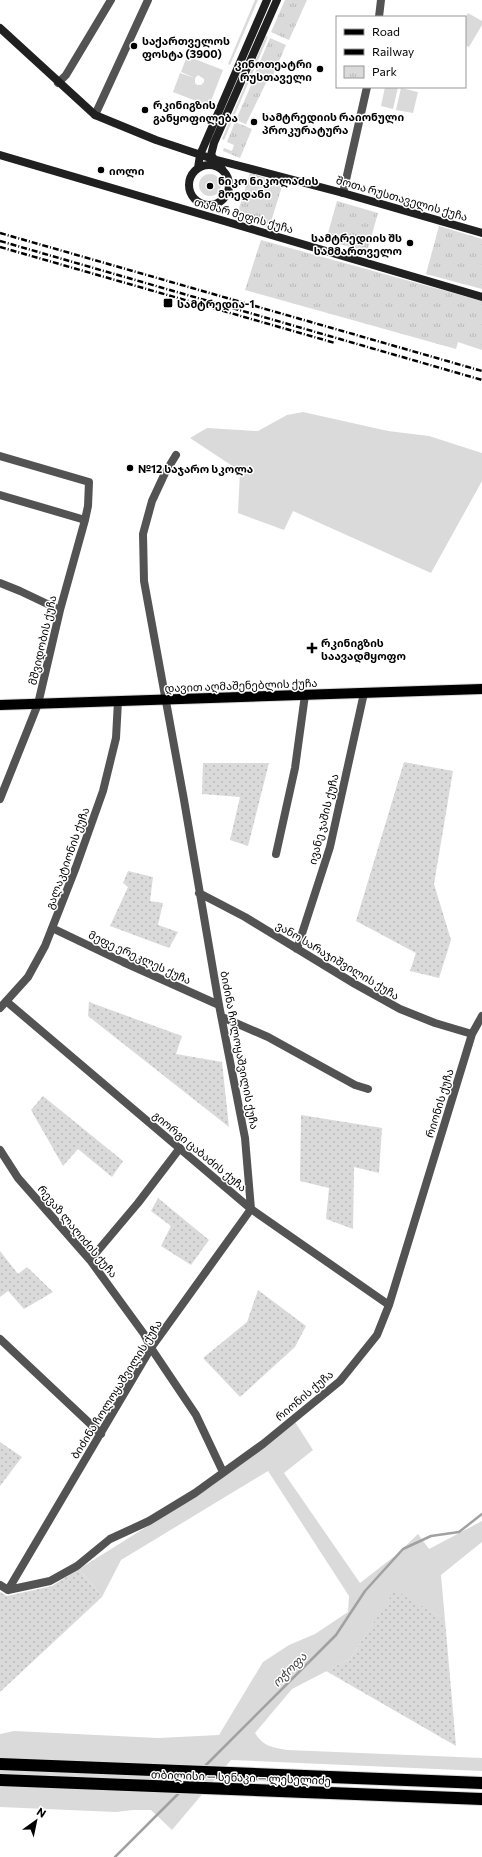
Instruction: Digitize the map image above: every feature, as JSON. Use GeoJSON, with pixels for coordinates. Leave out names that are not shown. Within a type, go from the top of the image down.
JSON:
{"type":"FeatureCollection","features":[{"type":"Feature","properties":{"kind":"highway","name":"თბილისი — სენაკი — ლესელიძე"},"geometry":{"type":"LineString","coordinates":[[0,1764],[482,1783]]}},
{"type":"Feature","properties":{"kind":"highway","name":"თბილისი — სენაკი — ლესელიძე"},"geometry":{"type":"LineString","coordinates":[[0,1780],[482,1799]]}},
{"type":"Feature","properties":{"kind":"main road"},"geometry":{"type":"LineString","coordinates":[[198,168],[200,155],[267,0]]}},
{"type":"Feature","properties":{"kind":"main road"},"geometry":{"type":"LineString","coordinates":[[208,216],[226,196],[229,187],[228,177],[211,155],[214,143],[277,0]]}},
{"type":"Feature","properties":{"kind":"main road","name":"შოთა რუსთაველის ქუჩა"},"geometry":{"type":"LineString","coordinates":[[0,28],[58,83],[95,115],[156,140],[213,159],[343,192],[482,233]]}},
{"type":"Feature","properties":{"kind":"main road","name":"თამარ მეფის ქუჩა"},"geometry":{"type":"LineString","coordinates":[[0,155],[482,297]]}},
{"type":"Feature","properties":{"kind":"main road"},"geometry":{"type":"LineString","coordinates":[[195,213],[193,198],[189,190],[189,180],[194,171],[198,168],[212,165],[222,169]]}},
{"type":"Feature","properties":{"kind":"main road"},"geometry":{"type":"LineString","coordinates":[[193,198],[203,204],[213,205],[219,203]]}},
{"type":"Feature","properties":{"kind":"main road","name":"დავით აღმაშენებლის ქუჩა"},"geometry":{"type":"LineString","coordinates":[[0,705],[482,689]]}},
{"type":"Feature","properties":{"kind":"street"},"geometry":{"type":"LineString","coordinates":[[58,83],[66,75],[111,0]]}},
{"type":"Feature","properties":{"kind":"street"},"geometry":{"type":"LineString","coordinates":[[95,115],[148,0]]}},
{"type":"Feature","properties":{"kind":"street"},"geometry":{"type":"LineString","coordinates":[[379,16],[382,0]]}},
{"type":"Feature","properties":{"kind":"street"},"geometry":{"type":"LineString","coordinates":[[343,192],[367,88]]}},
{"type":"Feature","properties":{"kind":"street","name":"ბიძინა ჩოლოყაშვილის ქუჩა"},"geometry":{"type":"LineString","coordinates":[[8,1590],[151,1348],[252,1209],[245,1138],[219,1005],[184,800],[144,581],[142,534],[152,501],[164,473],[176,455]]}},
{"type":"Feature","properties":{"kind":"street","name":"მშვიდობის ქუჩა"},"geometry":{"type":"LineString","coordinates":[[0,456],[89,482],[88,506],[85,520],[60,610],[38,704],[0,799]]}},
{"type":"Feature","properties":{"kind":"street"},"geometry":{"type":"LineString","coordinates":[[0,495],[85,520]]}},
{"type":"Feature","properties":{"kind":"street"},"geometry":{"type":"LineString","coordinates":[[0,583],[60,610]]}},
{"type":"Feature","properties":{"kind":"street","name":"ივანე ჯაშის ქუჩა"},"geometry":{"type":"LineString","coordinates":[[297,949],[330,847],[364,693]]}},
{"type":"Feature","properties":{"kind":"street"},"geometry":{"type":"LineString","coordinates":[[276,854],[295,768],[305,695]]}},
{"type":"Feature","properties":{"kind":"street","name":"გალაკტიონის ქუჩა"},"geometry":{"type":"LineString","coordinates":[[3,1005],[28,977],[45,946],[52,928],[103,791],[116,738],[118,701]]}},
{"type":"Feature","properties":{"kind":"street","name":"ვანო სარაჯიშვილის ქუჩა"},"geometry":{"type":"LineString","coordinates":[[199,893],[245,917],[400,1009],[435,1023],[472,1034]]}},
{"type":"Feature","properties":{"kind":"street","name":"მეფე ერეკლეს ქუჩა"},"geometry":{"type":"LineString","coordinates":[[52,928],[219,1005]]}},
{"type":"Feature","properties":{"kind":"street","name":"გიორგი ცაბაძის ქუჩა"},"geometry":{"type":"LineString","coordinates":[[3,1005],[180,1148],[252,1209],[389,1305]]}},
{"type":"Feature","properties":{"kind":"street","name":"რიონის ქუჩა"},"geometry":{"type":"LineString","coordinates":[[8,1590],[50,1581],[77,1566],[110,1539],[149,1521],[195,1493],[263,1444],[340,1381],[377,1335],[389,1305],[472,1034],[482,1016]]}},
{"type":"Feature","properties":{"kind":"street"},"geometry":{"type":"LineString","coordinates":[[222,1017],[268,1037],[355,1085],[368,1089]]}},
{"type":"Feature","properties":{"kind":"street"},"geometry":{"type":"LineString","coordinates":[[90,1260],[138,1203],[180,1148]]}},
{"type":"Feature","properties":{"kind":"street","name":"რევაზ ლაღიძის ქუჩა"},"geometry":{"type":"LineString","coordinates":[[0,1150],[18,1178],[90,1260],[144,1334],[151,1348],[196,1415],[223,1472]]}},
{"type":"Feature","properties":{"kind":"street"},"geometry":{"type":"LineString","coordinates":[[0,1339],[101,1434]]}},
{"type":"Feature","properties":{"kind":"street"},"geometry":{"type":"LineString","coordinates":[[0,1585],[8,1590]]}},
{"type":"Feature","properties":{"kind":"green space"},"geometry":{"type":"Polygon","coordinates":[[[255,0],[258,0],[230,65],[228,64],[255,0]]]}},
{"type":"Feature","properties":{"kind":"green space"},"geometry":{"type":"Polygon","coordinates":[[[285,0],[307,0],[289,40],[271,32],[285,0]]]}},
{"type":"Feature","properties":{"kind":"green space"},"geometry":{"type":"Polygon","coordinates":[[[468,13],[482,21],[482,25],[469,47],[466,46],[466,16],[468,13]]]}},
{"type":"Feature","properties":{"kind":"green space"},"geometry":{"type":"Polygon","coordinates":[[[266,36],[268,37],[224,140],[222,139],[266,36]]]}},
{"type":"Feature","properties":{"kind":"green space"},"geometry":{"type":"Polygon","coordinates":[[[270,38],[286,45],[271,80],[255,73],[270,38]]]}},
{"type":"Feature","properties":{"kind":"green space"},"geometry":{"type":"Polygon","coordinates":[[[187,56],[223,70],[209,106],[173,92],[180,73],[195,78],[181,72],[187,56]],[[198,75],[195,78],[195,83],[197,85],[201,85],[204,82],[204,79],[198,75]]]}},
{"type":"Feature","properties":{"kind":"green space"},"geometry":{"type":"Polygon","coordinates":[[[255,76],[267,81],[246,124],[236,120],[255,76]]]}},
{"type":"Feature","properties":{"kind":"green space"},"geometry":{"type":"Polygon","coordinates":[[[385,88],[398,88],[393,109],[381,106],[385,88]]]}},
{"type":"Feature","properties":{"kind":"green space"},"geometry":{"type":"Polygon","coordinates":[[[401,88],[418,92],[413,113],[396,110],[401,88]]]}},
{"type":"Feature","properties":{"kind":"green space"},"geometry":{"type":"Polygon","coordinates":[[[235,122],[252,129],[240,158],[223,151],[224,148],[232,151],[234,145],[227,142],[235,122]]]}},
{"type":"Feature","properties":{"kind":"green space"},"geometry":{"type":"Polygon","coordinates":[[[250,173],[283,183],[269,228],[236,218],[250,173]]]}},
{"type":"Feature","properties":{"kind":"green space"},"geometry":{"type":"Polygon","coordinates":[[[210,174],[218,177],[221,185],[218,193],[210,196],[202,193],[199,185],[202,177],[210,174]]]}},
{"type":"Feature","properties":{"kind":"green space"},"geometry":{"type":"Polygon","coordinates":[[[337,201],[378,213],[367,252],[326,240],[337,201]]]}},
{"type":"Feature","properties":{"kind":"green space"},"geometry":{"type":"Polygon","coordinates":[[[439,226],[482,239],[482,289],[426,274],[439,226]]]}},
{"type":"Feature","properties":{"kind":"green space"},"geometry":{"type":"Polygon","coordinates":[[[261,240],[482,301],[482,350],[458,342],[456,349],[245,290],[261,240]]]}},
{"type":"Feature","properties":{"kind":"green space"},"geometry":{"type":"Polygon","coordinates":[[[303,412],[388,431],[429,436],[482,453],[482,481],[431,573],[293,511],[284,530],[238,513],[240,471],[190,438],[207,428],[258,431],[287,415],[303,412]]]}},
{"type":"Feature","properties":{"kind":"green space"},"geometry":{"type":"Polygon","coordinates":[[[404,762],[453,771],[434,884],[451,940],[439,978],[410,971],[416,953],[356,921],[404,762]]]}},
{"type":"Feature","properties":{"kind":"green space"},"geometry":{"type":"Polygon","coordinates":[[[203,763],[269,763],[248,846],[230,840],[240,797],[202,794],[203,763]]]}},
{"type":"Feature","properties":{"kind":"green space"},"geometry":{"type":"Polygon","coordinates":[[[128,871],[153,877],[150,901],[163,903],[158,925],[178,932],[169,948],[110,926],[128,887],[123,883],[128,871]]]}},
{"type":"Feature","properties":{"kind":"green space"},"geometry":{"type":"Polygon","coordinates":[[[89,1002],[182,1036],[176,1054],[222,1062],[229,1127],[88,1016],[89,1002]]]}},
{"type":"Feature","properties":{"kind":"green space"},"geometry":{"type":"Polygon","coordinates":[[[43,1096],[123,1161],[112,1177],[78,1149],[63,1166],[31,1110],[43,1096]]]}},
{"type":"Feature","properties":{"kind":"green space"},"geometry":{"type":"Polygon","coordinates":[[[301,1115],[382,1128],[379,1173],[354,1167],[353,1229],[326,1219],[329,1188],[300,1181],[301,1115]]]}},
{"type":"Feature","properties":{"kind":"green space"},"geometry":{"type":"Polygon","coordinates":[[[158,1198],[209,1240],[191,1265],[161,1246],[171,1226],[151,1211],[158,1198]]]}},
{"type":"Feature","properties":{"kind":"green space"},"geometry":{"type":"Polygon","coordinates":[[[0,1251],[18,1274],[27,1267],[53,1292],[24,1309],[8,1291],[0,1297],[0,1251]]]}},
{"type":"Feature","properties":{"kind":"green space"},"geometry":{"type":"Polygon","coordinates":[[[258,1290],[306,1326],[295,1347],[240,1397],[203,1358],[247,1322],[258,1290]]]}},
{"type":"Feature","properties":{"kind":"green space"},"geometry":{"type":"Polygon","coordinates":[[[295,1422],[313,1450],[284,1473],[360,1583],[396,1555],[418,1534],[429,1549],[482,1521],[482,1542],[441,1575],[445,1620],[395,1591],[350,1659],[292,1689],[255,1733],[265,1744],[287,1750],[482,1758],[482,1771],[231,1760],[172,1830],[151,1810],[116,1812],[0,1807],[0,1734],[14,1731],[158,1738],[219,1735],[263,1662],[289,1645],[315,1634],[348,1612],[349,1596],[268,1471],[121,1560],[102,1597],[79,1569],[212,1486],[295,1422]]]}},
{"type":"Feature","properties":{"kind":"green space"},"geometry":{"type":"Polygon","coordinates":[[[0,1442],[22,1457],[0,1486],[0,1442]]]}},
{"type":"Feature","properties":{"kind":"green space"},"geometry":{"type":"Polygon","coordinates":[[[79,1569],[102,1597],[0,1692],[0,1592],[7,1596],[52,1586],[79,1569]]]}},
{"type":"Feature","properties":{"kind":"green space"},"geometry":{"type":"Polygon","coordinates":[[[395,1590],[445,1620],[456,1746],[326,1671],[350,1659],[395,1590]]]}},
{"type":"Feature","properties":{"kind":"waterway","name":"ოჭოფა"},"geometry":{"type":"LineString","coordinates":[[204,1767],[336,1635],[365,1591],[403,1549],[431,1536],[459,1532],[482,1514]]}},
{"type":"Feature","properties":{"kind":"waterway","name":"ოჭოფა"},"geometry":{"type":"LineString","coordinates":[[115,1857],[181,1791]]}},
{"type":"Feature","properties":{"kind":"railway"},"geometry":{"type":"LineString","coordinates":[[0,233],[482,371]]}},
{"type":"Feature","properties":{"kind":"railway"},"geometry":{"type":"LineString","coordinates":[[0,241],[482,380]]}},
{"type":"Feature","properties":{"kind":"railway"},"geometry":{"type":"LineString","coordinates":[[0,247],[335,343]]}},
{"type":"Feature","properties":{"kind":"place","name":"საქართველოს ფოსტა (3900)"},"geometry":{"type":"Point","coordinates":[134,46]}},
{"type":"Feature","properties":{"kind":"place","name":"კინოთეატრი რუსთაველი"},"geometry":{"type":"Point","coordinates":[320,69]}},
{"type":"Feature","properties":{"kind":"place","name":"რკინიგზის განყოფილება"},"geometry":{"type":"Point","coordinates":[145,110]}},
{"type":"Feature","properties":{"kind":"place","name":"სამტრედიის რაიონული პროკურატურა"},"geometry":{"type":"Point","coordinates":[254,122]}},
{"type":"Feature","properties":{"kind":"place","name":"იოლი"},"geometry":{"type":"Point","coordinates":[101,170]}},
{"type":"Feature","properties":{"kind":"place","name":"ნიკო ნიკოლაძის მოედანი"},"geometry":{"type":"Point","coordinates":[210,186]}},
{"type":"Feature","properties":{"kind":"place","name":"სამტრედიის შს სამმართველო"},"geometry":{"type":"Point","coordinates":[410,243]}},
{"type":"Feature","properties":{"kind":"place","name":"სამტრედია-1"},"geometry":{"type":"Point","coordinates":[168,303]}},
{"type":"Feature","properties":{"kind":"place","name":"№12 საჯარო სკოლა"},"geometry":{"type":"Point","coordinates":[130,468]}},
{"type":"Feature","properties":{"kind":"place","name":"რკინიგზის საავადმყოფო"},"geometry":{"type":"Point","coordinates":[312,648]}}]}
